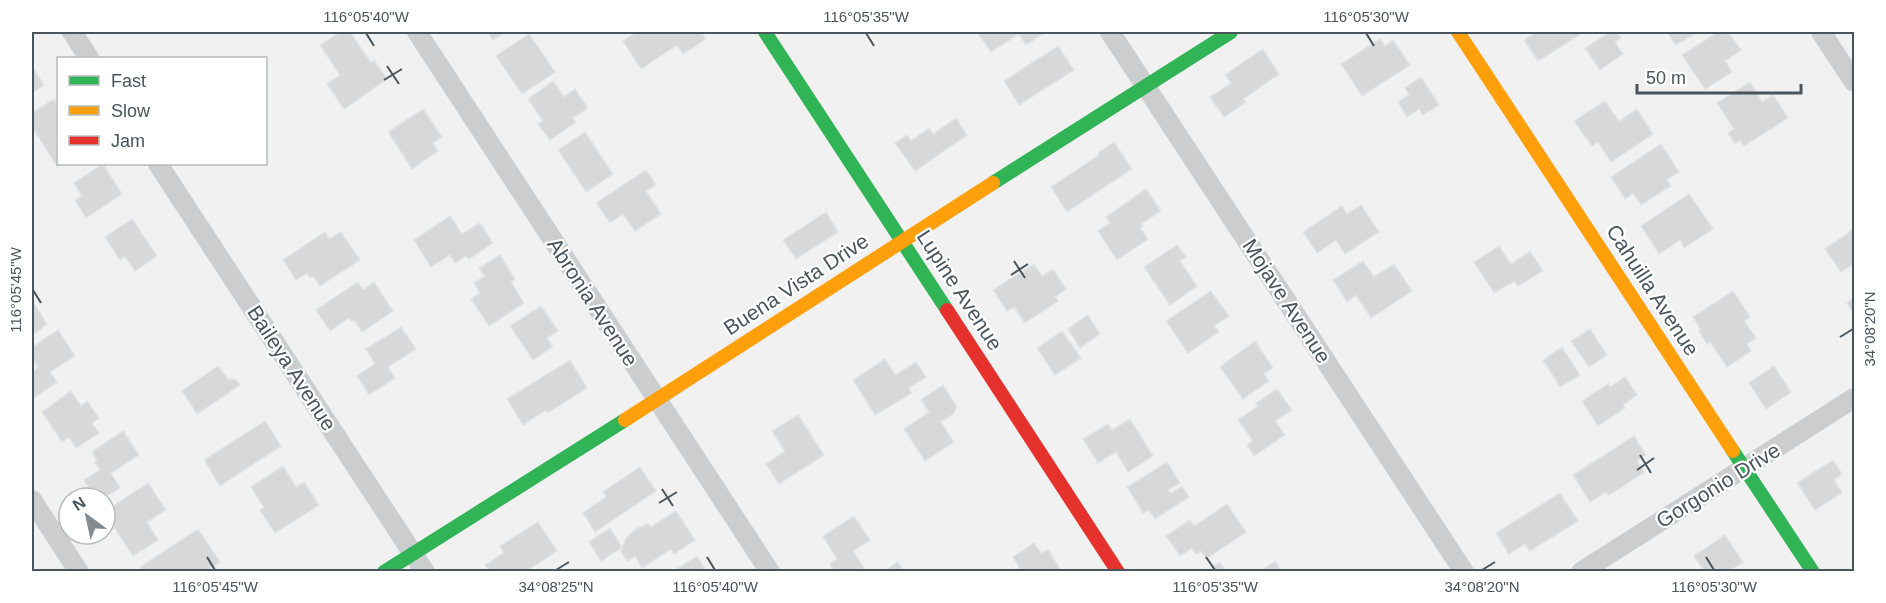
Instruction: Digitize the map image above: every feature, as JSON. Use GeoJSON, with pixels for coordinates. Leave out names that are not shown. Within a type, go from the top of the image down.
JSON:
{"type":"FeatureCollection","features":[{"type":"Feature","properties":{"kind":"street"},"geometry":{"type":"LineString","coordinates":[[72,32],[88,57]]}},
{"type":"Feature","properties":{"kind":"street","name":"Abronia Avenue"},"geometry":{"type":"LineString","coordinates":[[417,32],[770,572]]}},
{"type":"Feature","properties":{"kind":"street","name":"Lupine Avenue"},"geometry":{"type":"LineString","coordinates":[[765,32],[1118,572]]}},
{"type":"Feature","properties":{"kind":"street","name":"Mojave Avenue"},"geometry":{"type":"LineString","coordinates":[[1110,32],[1464,572]]}},
{"type":"Feature","properties":{"kind":"street","name":"Buena Vista Drive"},"geometry":{"type":"LineString","coordinates":[[384,572],[1231,32]]}},
{"type":"Feature","properties":{"kind":"street","name":"Cahuilla Avenue"},"geometry":{"type":"LineString","coordinates":[[1458,32],[1813,572]]}},
{"type":"Feature","properties":{"kind":"street"},"geometry":{"type":"LineString","coordinates":[[1821,32],[1854,82]]}},
{"type":"Feature","properties":{"kind":"street","name":"Baileya Avenue"},"geometry":{"type":"LineString","coordinates":[[159,165],[425,572]]}},
{"type":"Feature","properties":{"kind":"street","name":"Gorgonio Drive"},"geometry":{"type":"LineString","coordinates":[[1581,572],[1854,398]]}},
{"type":"Feature","properties":{"kind":"street"},"geometry":{"type":"LineString","coordinates":[[32,500],[79,572]]}},
{"type":"Feature","properties":{"kind":"building"},"geometry":{"type":"Polygon","coordinates":[[[341,32],[350,32],[371,63],[374,60],[387,79],[344,109],[327,84],[340,75],[320,45],[341,32]]]}},
{"type":"Feature","properties":{"kind":"building"},"geometry":{"type":"Polygon","coordinates":[[[487,32],[506,32],[493,40],[487,32]]]}},
{"type":"Feature","properties":{"kind":"building"},"geometry":{"type":"Polygon","coordinates":[[[637,32],[701,32],[706,39],[683,54],[677,45],[641,69],[623,41],[637,32]]]}},
{"type":"Feature","properties":{"kind":"building"},"geometry":{"type":"Polygon","coordinates":[[[977,32],[1046,32],[1026,45],[1019,34],[991,52],[977,32]]]}},
{"type":"Feature","properties":{"kind":"building"},"geometry":{"type":"Polygon","coordinates":[[[1537,32],[1584,32],[1538,61],[1524,40],[1537,32]]]}},
{"type":"Feature","properties":{"kind":"building"},"geometry":{"type":"Polygon","coordinates":[[[1610,32],[1617,32],[1621,38],[1615,42],[1623,54],[1600,70],[1585,48],[1610,32]]]}},
{"type":"Feature","properties":{"kind":"building"},"geometry":{"type":"Polygon","coordinates":[[[1667,32],[1698,32],[1676,45],[1667,32]]]}},
{"type":"Feature","properties":{"kind":"building"},"geometry":{"type":"Polygon","coordinates":[[[1718,32],[1728,32],[1741,50],[1725,61],[1732,72],[1705,89],[1682,55],[1718,32]]]}},
{"type":"Feature","properties":{"kind":"building"},"geometry":{"type":"Polygon","coordinates":[[[529,34],[555,72],[522,94],[496,56],[529,34]]]}},
{"type":"Feature","properties":{"kind":"building"},"geometry":{"type":"Polygon","coordinates":[[[1380,39],[1385,46],[1393,40],[1410,65],[1362,96],[1341,64],[1380,39]]]}},
{"type":"Feature","properties":{"kind":"building"},"geometry":{"type":"Polygon","coordinates":[[[1058,46],[1074,70],[1019,105],[1004,81],[1058,46]]]}},
{"type":"Feature","properties":{"kind":"building"},"geometry":{"type":"Polygon","coordinates":[[[1263,49],[1279,74],[1243,99],[1246,102],[1224,117],[1210,97],[1231,83],[1225,75],[1263,49]]]}},
{"type":"Feature","properties":{"kind":"building"},"geometry":{"type":"Polygon","coordinates":[[[32,66],[44,85],[32,93],[32,66]]]}},
{"type":"Feature","properties":{"kind":"building"},"geometry":{"type":"Polygon","coordinates":[[[1421,77],[1439,105],[1423,115],[1419,109],[1407,117],[1398,102],[1409,95],[1405,88],[1421,77]]]}},
{"type":"Feature","properties":{"kind":"building"},"geometry":{"type":"Polygon","coordinates":[[[553,81],[564,97],[575,89],[588,108],[573,118],[576,122],[550,140],[538,124],[543,121],[528,99],[553,81]]]}},
{"type":"Feature","properties":{"kind":"building"},"geometry":{"type":"Polygon","coordinates":[[[1750,82],[1762,102],[1773,95],[1788,118],[1744,146],[1740,140],[1735,144],[1728,133],[1734,129],[1717,103],[1750,82]]]}},
{"type":"Feature","properties":{"kind":"building"},"geometry":{"type":"Polygon","coordinates":[[[54,99],[57,104],[57,165],[59,165],[57,166],[32,127],[32,113],[54,99]]]}},
{"type":"Feature","properties":{"kind":"building"},"geometry":{"type":"Polygon","coordinates":[[[1605,101],[1619,121],[1637,109],[1653,134],[1611,162],[1598,142],[1592,146],[1574,121],[1605,101]]]}},
{"type":"Feature","properties":{"kind":"building"},"geometry":{"type":"Polygon","coordinates":[[[423,109],[442,137],[433,143],[438,151],[412,169],[388,132],[423,109]]]}},
{"type":"Feature","properties":{"kind":"building"},"geometry":{"type":"Polygon","coordinates":[[[956,118],[967,135],[915,171],[895,143],[907,135],[911,141],[929,128],[933,134],[956,118]]]}},
{"type":"Feature","properties":{"kind":"building"},"geometry":{"type":"Polygon","coordinates":[[[585,132],[613,174],[586,192],[558,150],[585,132]]]}},
{"type":"Feature","properties":{"kind":"building"},"geometry":{"type":"Polygon","coordinates":[[[1114,142],[1132,169],[1067,212],[1051,187],[1099,155],[1098,153],[1114,142]]]}},
{"type":"Feature","properties":{"kind":"building"},"geometry":{"type":"Polygon","coordinates":[[[1661,144],[1679,172],[1667,180],[1671,186],[1641,205],[1633,193],[1625,199],[1611,177],[1661,144]]]}},
{"type":"Feature","properties":{"kind":"building"},"geometry":{"type":"Polygon","coordinates":[[[104,165],[122,194],[86,218],[75,200],[82,196],[74,183],[104,165]]]}},
{"type":"Feature","properties":{"kind":"building"},"geometry":{"type":"Polygon","coordinates":[[[646,170],[656,185],[646,191],[661,214],[635,231],[623,214],[610,223],[596,203],[646,170]]]}},
{"type":"Feature","properties":{"kind":"building"},"geometry":{"type":"Polygon","coordinates":[[[1146,189],[1161,211],[1141,224],[1143,226],[1140,228],[1148,239],[1117,260],[1098,231],[1110,223],[1106,217],[1146,189]]]}},
{"type":"Feature","properties":{"kind":"building"},"geometry":{"type":"Polygon","coordinates":[[[1689,194],[1713,229],[1684,248],[1680,240],[1659,254],[1641,226],[1689,194]]]}},
{"type":"Feature","properties":{"kind":"building"},"geometry":{"type":"Polygon","coordinates":[[[1361,205],[1379,232],[1345,254],[1336,240],[1317,253],[1303,232],[1342,206],[1347,214],[1361,205]]]}},
{"type":"Feature","properties":{"kind":"building"},"geometry":{"type":"Polygon","coordinates":[[[826,212],[838,232],[796,259],[783,240],[826,212]]]}},
{"type":"Feature","properties":{"kind":"building"},"geometry":{"type":"Polygon","coordinates":[[[450,216],[462,234],[480,223],[493,243],[469,259],[466,256],[455,263],[450,255],[431,267],[414,240],[450,216]]]}},
{"type":"Feature","properties":{"kind":"building"},"geometry":{"type":"Polygon","coordinates":[[[132,219],[157,256],[135,271],[125,256],[120,260],[105,237],[132,219]]]}},
{"type":"Feature","properties":{"kind":"building"},"geometry":{"type":"Polygon","coordinates":[[[1854,229],[1854,268],[1852,265],[1841,272],[1825,249],[1854,229]]]}},
{"type":"Feature","properties":{"kind":"building"},"geometry":{"type":"Polygon","coordinates":[[[325,232],[329,239],[341,232],[360,260],[320,286],[313,276],[310,278],[307,273],[296,280],[283,260],[325,232]]]}},
{"type":"Feature","properties":{"kind":"building"},"geometry":{"type":"Polygon","coordinates":[[[1177,245],[1186,257],[1180,261],[1197,286],[1170,305],[1144,267],[1177,245]]]}},
{"type":"Feature","properties":{"kind":"building"},"geometry":{"type":"Polygon","coordinates":[[[1499,246],[1511,264],[1530,251],[1543,271],[1518,286],[1514,281],[1494,293],[1474,262],[1499,246]]]}},
{"type":"Feature","properties":{"kind":"building"},"geometry":{"type":"Polygon","coordinates":[[[500,255],[515,279],[511,282],[524,303],[489,326],[471,299],[480,293],[474,283],[485,276],[479,268],[500,255]]]}},
{"type":"Feature","properties":{"kind":"building"},"geometry":{"type":"Polygon","coordinates":[[[1363,261],[1374,277],[1394,264],[1412,291],[1371,318],[1356,295],[1347,302],[1333,280],[1363,261]]]}},
{"type":"Feature","properties":{"kind":"building"},"geometry":{"type":"Polygon","coordinates":[[[1034,264],[1042,276],[1053,269],[1066,289],[1055,297],[1058,301],[1025,323],[1014,307],[1007,311],[993,290],[1034,264]]]}},
{"type":"Feature","properties":{"kind":"building"},"geometry":{"type":"Polygon","coordinates":[[[358,282],[363,290],[374,282],[393,311],[362,332],[354,320],[349,318],[330,331],[316,310],[358,282]]]}},
{"type":"Feature","properties":{"kind":"building"},"geometry":{"type":"Polygon","coordinates":[[[1211,291],[1229,316],[1214,326],[1219,332],[1188,353],[1166,321],[1211,291]]]}},
{"type":"Feature","properties":{"kind":"building"},"geometry":{"type":"Polygon","coordinates":[[[1733,291],[1750,317],[1744,321],[1756,338],[1747,344],[1751,351],[1727,367],[1710,342],[1707,344],[1693,317],[1733,291]]]}},
{"type":"Feature","properties":{"kind":"building"},"geometry":{"type":"Polygon","coordinates":[[[1854,298],[1854,314],[1847,303],[1854,298]]]}},
{"type":"Feature","properties":{"kind":"building"},"geometry":{"type":"Polygon","coordinates":[[[32,300],[47,324],[32,335],[32,300]]]}},
{"type":"Feature","properties":{"kind":"building"},"geometry":{"type":"Polygon","coordinates":[[[541,306],[558,331],[547,338],[553,347],[533,360],[510,326],[541,306]]]}},
{"type":"Feature","properties":{"kind":"building"},"geometry":{"type":"Polygon","coordinates":[[[1088,315],[1100,334],[1080,348],[1068,329],[1088,315]]]}},
{"type":"Feature","properties":{"kind":"building"},"geometry":{"type":"Polygon","coordinates":[[[401,327],[416,349],[388,367],[395,378],[369,395],[357,376],[375,364],[366,349],[401,327]]]}},
{"type":"Feature","properties":{"kind":"building"},"geometry":{"type":"Polygon","coordinates":[[[1590,329],[1607,355],[1589,367],[1571,341],[1590,329]]]}},
{"type":"Feature","properties":{"kind":"building"},"geometry":{"type":"Polygon","coordinates":[[[58,330],[75,356],[50,372],[57,382],[32,399],[32,372],[38,367],[32,357],[32,347],[58,330]]]}},
{"type":"Feature","properties":{"kind":"building"},"geometry":{"type":"Polygon","coordinates":[[[1062,331],[1081,358],[1055,375],[1037,348],[1062,331]]]}},
{"type":"Feature","properties":{"kind":"building"},"geometry":{"type":"Polygon","coordinates":[[[1255,341],[1273,368],[1264,374],[1269,381],[1243,399],[1220,367],[1255,341]]]}},
{"type":"Feature","properties":{"kind":"building"},"geometry":{"type":"Polygon","coordinates":[[[1562,347],[1580,375],[1560,387],[1543,360],[1562,347]]]}},
{"type":"Feature","properties":{"kind":"building"},"geometry":{"type":"Polygon","coordinates":[[[885,359],[895,375],[916,362],[926,377],[909,388],[912,393],[875,415],[853,380],[885,359]]]}},
{"type":"Feature","properties":{"kind":"building"},"geometry":{"type":"Polygon","coordinates":[[[570,360],[587,388],[548,413],[546,410],[523,425],[507,399],[570,360]]]}},
{"type":"Feature","properties":{"kind":"building"},"geometry":{"type":"Polygon","coordinates":[[[218,366],[228,379],[236,380],[240,385],[197,414],[182,391],[218,366]]]}},
{"type":"Feature","properties":{"kind":"building"},"geometry":{"type":"Polygon","coordinates":[[[1774,366],[1791,392],[1766,409],[1749,383],[1774,366]]]}},
{"type":"Feature","properties":{"kind":"building"},"geometry":{"type":"Polygon","coordinates":[[[1625,377],[1637,395],[1623,405],[1625,408],[1598,426],[1582,401],[1608,384],[1610,387],[1625,377]]]}},
{"type":"Feature","properties":{"kind":"building"},"geometry":{"type":"Polygon","coordinates":[[[943,385],[957,407],[953,414],[941,422],[954,442],[925,461],[904,429],[929,412],[921,400],[943,385]]]}},
{"type":"Feature","properties":{"kind":"building"},"geometry":{"type":"Polygon","coordinates":[[[1277,389],[1292,410],[1275,421],[1285,435],[1254,456],[1247,445],[1253,441],[1238,420],[1258,406],[1256,403],[1277,389]]]}},
{"type":"Feature","properties":{"kind":"building"},"geometry":{"type":"Polygon","coordinates":[[[71,391],[81,406],[87,401],[99,418],[92,423],[99,433],[76,448],[69,437],[62,442],[42,412],[71,391]]]}},
{"type":"Feature","properties":{"kind":"building"},"geometry":{"type":"Polygon","coordinates":[[[798,415],[824,455],[779,484],[766,464],[785,451],[772,431],[798,415]]]}},
{"type":"Feature","properties":{"kind":"building"},"geometry":{"type":"Polygon","coordinates":[[[1130,419],[1153,456],[1128,472],[1116,452],[1098,463],[1083,439],[1108,424],[1112,430],[1130,419]]]}},
{"type":"Feature","properties":{"kind":"building"},"geometry":{"type":"Polygon","coordinates":[[[265,421],[281,446],[220,486],[204,460],[265,421]]]}},
{"type":"Feature","properties":{"kind":"building"},"geometry":{"type":"Polygon","coordinates":[[[123,431],[139,455],[111,473],[120,488],[117,490],[117,486],[88,486],[84,480],[100,470],[92,452],[123,431]]]}},
{"type":"Feature","properties":{"kind":"building"},"geometry":{"type":"Polygon","coordinates":[[[1634,436],[1646,455],[1637,461],[1645,472],[1609,495],[1606,492],[1590,502],[1573,475],[1634,436]]]}},
{"type":"Feature","properties":{"kind":"building"},"geometry":{"type":"Polygon","coordinates":[[[1833,460],[1842,474],[1834,480],[1842,493],[1815,510],[1797,483],[1833,460]]]}},
{"type":"Feature","properties":{"kind":"building"},"geometry":{"type":"Polygon","coordinates":[[[1167,462],[1180,483],[1168,490],[1171,493],[1182,486],[1189,497],[1155,519],[1149,510],[1143,513],[1127,487],[1167,462]]]}},
{"type":"Feature","properties":{"kind":"building"},"geometry":{"type":"Polygon","coordinates":[[[283,466],[296,487],[304,482],[319,505],[275,533],[260,510],[264,507],[251,487],[283,466]]]}},
{"type":"Feature","properties":{"kind":"building"},"geometry":{"type":"Polygon","coordinates":[[[640,467],[656,491],[595,532],[583,513],[606,497],[603,492],[640,467]]]}},
{"type":"Feature","properties":{"kind":"building"},"geometry":{"type":"Polygon","coordinates":[[[148,483],[166,510],[147,522],[158,540],[133,556],[117,531],[117,503],[148,483]]]}},
{"type":"Feature","properties":{"kind":"building"},"geometry":{"type":"Polygon","coordinates":[[[1560,493],[1578,521],[1530,551],[1525,544],[1509,554],[1496,533],[1560,493]]]}},
{"type":"Feature","properties":{"kind":"building"},"geometry":{"type":"Polygon","coordinates":[[[1227,504],[1246,532],[1206,559],[1201,551],[1196,554],[1192,548],[1180,556],[1166,536],[1190,520],[1194,526],[1227,504]]]}},
{"type":"Feature","properties":{"kind":"building"},"geometry":{"type":"Polygon","coordinates":[[[676,511],[695,540],[674,554],[671,549],[642,568],[635,556],[627,561],[621,551],[626,538],[636,529],[648,524],[651,527],[676,511]]]}},
{"type":"Feature","properties":{"kind":"building"},"geometry":{"type":"Polygon","coordinates":[[[854,516],[870,540],[853,551],[864,568],[858,572],[835,572],[830,564],[837,559],[823,536],[854,516]]]}},
{"type":"Feature","properties":{"kind":"building"},"geometry":{"type":"Polygon","coordinates":[[[538,522],[557,551],[525,572],[490,572],[485,565],[504,553],[500,546],[538,522]]]}},
{"type":"Feature","properties":{"kind":"building"},"geometry":{"type":"Polygon","coordinates":[[[610,528],[622,547],[601,561],[589,542],[610,528]]]}},
{"type":"Feature","properties":{"kind":"building"},"geometry":{"type":"Polygon","coordinates":[[[198,529],[220,562],[206,572],[143,572],[140,567],[198,529]]]}},
{"type":"Feature","properties":{"kind":"building"},"geometry":{"type":"Polygon","coordinates":[[[1725,535],[1743,562],[1728,572],[1705,572],[1694,556],[1725,535]]]}},
{"type":"Feature","properties":{"kind":"building"},"geometry":{"type":"Polygon","coordinates":[[[1034,543],[1041,553],[1048,549],[1062,572],[1014,572],[1019,567],[1013,557],[1034,543]]]}},
{"type":"Feature","properties":{"kind":"building"},"geometry":{"type":"Polygon","coordinates":[[[697,556],[707,572],[672,572],[697,556]]]}},
{"type":"Feature","properties":{"kind":"building"},"geometry":{"type":"Polygon","coordinates":[[[1275,561],[1282,572],[1260,572],[1275,561]]]}},
{"type":"Feature","properties":{"kind":"building"},"geometry":{"type":"Polygon","coordinates":[[[898,562],[905,572],[883,572],[898,562]]]}},
{"type":"Feature","properties":{"kind":"building"},"geometry":{"type":"Polygon","coordinates":[[[1220,562],[1226,572],[1206,572],[1220,562]]]}},
{"type":"Feature","properties":{"kind":"traffic: fast"},"geometry":{"type":"LineString","coordinates":[[765,32],[947,310]]}},
{"type":"Feature","properties":{"kind":"traffic: fast"},"geometry":{"type":"LineString","coordinates":[[993,183],[1231,32]]}},
{"type":"Feature","properties":{"kind":"traffic: fast"},"geometry":{"type":"LineString","coordinates":[[384,572],[625,420]]}},
{"type":"Feature","properties":{"kind":"traffic: fast"},"geometry":{"type":"LineString","coordinates":[[1733,451],[1813,572]]}},
{"type":"Feature","properties":{"kind":"traffic: slow"},"geometry":{"type":"LineString","coordinates":[[1458,32],[1733,451]]}},
{"type":"Feature","properties":{"kind":"traffic: slow"},"geometry":{"type":"LineString","coordinates":[[625,420],[993,183]]}},
{"type":"Feature","properties":{"kind":"traffic: jam"},"geometry":{"type":"LineString","coordinates":[[947,310],[1118,572]]}}]}
